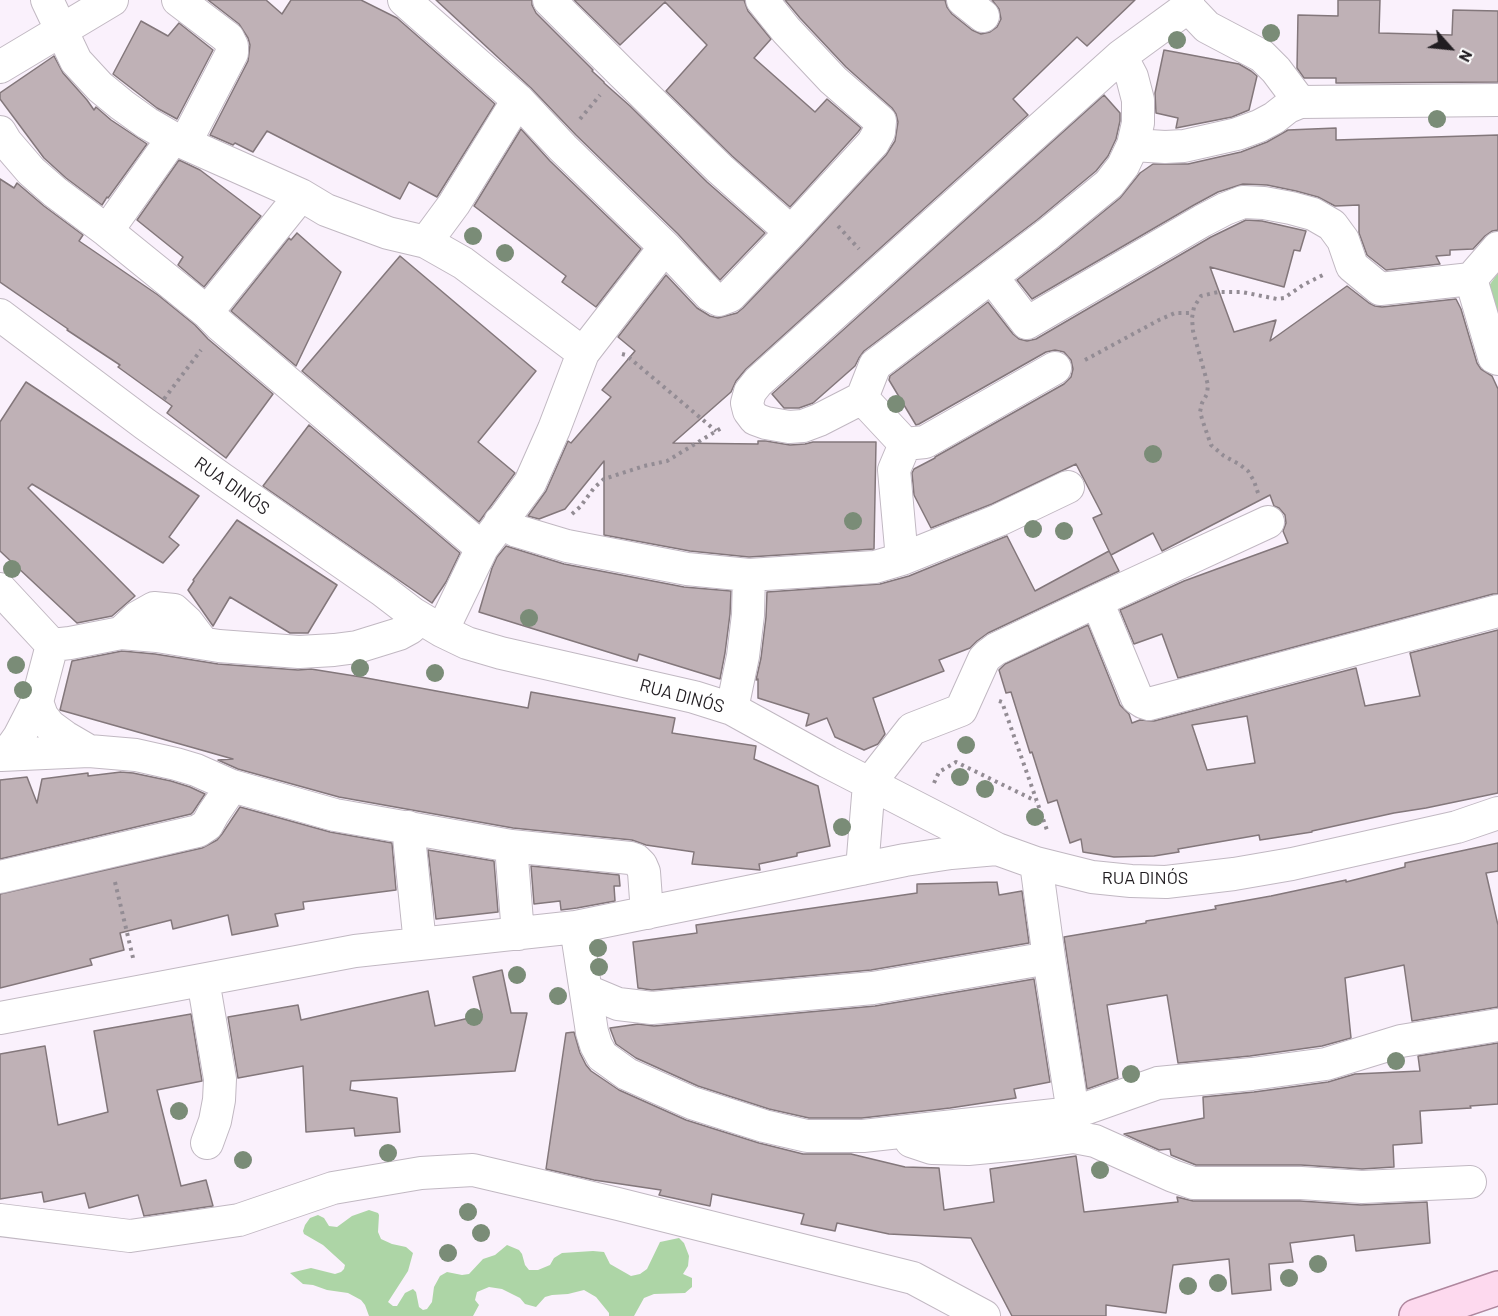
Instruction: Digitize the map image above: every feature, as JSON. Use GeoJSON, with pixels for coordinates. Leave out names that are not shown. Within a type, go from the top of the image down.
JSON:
{"type":"FeatureCollection","features":[{"type":"Feature","properties":{"kind":"main road"},"geometry":{"type":"LineString","coordinates":[[1416,1316],[1498,1288]]}},
{"type":"Feature","properties":{"kind":"street"},"geometry":{"type":"LineString","coordinates":[[47,0],[76,61],[100,87],[130,111],[179,141],[301,195],[326,210],[388,233],[426,242],[463,263],[583,353]]}},
{"type":"Feature","properties":{"kind":"street"},"geometry":{"type":"LineString","coordinates":[[0,67],[112,0]]}},
{"type":"Feature","properties":{"kind":"street"},"geometry":{"type":"LineString","coordinates":[[107,231],[179,141],[232,53],[232,46],[228,38],[178,0]]}},
{"type":"Feature","properties":{"kind":"street"},"geometry":{"type":"LineString","coordinates":[[404,0],[518,100],[710,295],[719,300],[730,296],[817,205],[873,142],[879,132],[880,122],[833,80],[786,30],[762,0]]}},
{"type":"Feature","properties":{"kind":"street"},"geometry":{"type":"LineString","coordinates":[[549,0],[720,169],[791,232]]}},
{"type":"Feature","properties":{"kind":"street"},"geometry":{"type":"LineString","coordinates":[[1121,56],[1132,77],[1138,100],[1138,123],[1133,145],[1123,166],[1109,184],[1048,234],[874,365],[862,398],[803,426],[789,427],[755,419],[747,403],[750,392],[758,382],[1121,56],[1188,3],[1207,27],[1262,56],[1276,70],[1300,102]]}},
{"type":"Feature","properties":{"kind":"street"},"geometry":{"type":"LineString","coordinates":[[426,242],[454,204],[518,100]]}},
{"type":"Feature","properties":{"kind":"street"},"geometry":{"type":"LineString","coordinates":[[1133,145],[1184,146],[1237,134],[1259,126],[1274,118],[1288,106],[1300,102],[1498,100]]}},
{"type":"Feature","properties":{"kind":"street"},"geometry":{"type":"LineString","coordinates":[[0,132],[31,171],[213,319],[482,548]]}},
{"type":"Feature","properties":{"kind":"street"},"geometry":{"type":"LineString","coordinates":[[213,319],[301,195]]}},
{"type":"Feature","properties":{"kind":"street"},"geometry":{"type":"LineString","coordinates":[[992,277],[1027,323],[1202,221],[1243,202],[1291,208],[1313,214],[1332,225],[1343,240],[1352,266],[1380,289],[1471,279],[1498,248]]}},
{"type":"Feature","properties":{"kind":"street"},"geometry":{"type":"LineString","coordinates":[[52,645],[121,633],[219,646],[299,652],[357,647],[399,634],[410,628],[431,624],[500,522],[530,483],[554,429],[583,353],[665,247]]}},
{"type":"Feature","properties":{"kind":"street"},"geometry":{"type":"LineString","coordinates":[[1471,279],[1494,357],[1498,359]]}},
{"type":"Feature","properties":{"kind":"street","name":"RUA DINÓS"},"geometry":{"type":"LineString","coordinates":[[0,315],[145,424],[431,624],[467,643],[694,697],[732,709],[869,784],[997,849],[1048,867],[1092,878],[1131,881],[1166,882],[1234,874],[1292,864],[1446,830],[1498,813]]}},
{"type":"Feature","properties":{"kind":"street"},"geometry":{"type":"LineString","coordinates":[[905,444],[925,442],[1054,368]]}},
{"type":"Feature","properties":{"kind":"street"},"geometry":{"type":"LineString","coordinates":[[862,398],[905,444]]}},
{"type":"Feature","properties":{"kind":"street"},"geometry":{"type":"LineString","coordinates":[[902,559],[894,470],[905,444]]}},
{"type":"Feature","properties":{"kind":"street"},"geometry":{"type":"LineString","coordinates":[[500,522],[517,531],[567,546],[687,569],[749,575],[875,567],[902,559],[999,520],[1068,487]]}},
{"type":"Feature","properties":{"kind":"street"},"geometry":{"type":"LineString","coordinates":[[862,869],[869,784],[912,729],[961,710],[984,659],[996,649],[1268,522]]}},
{"type":"Feature","properties":{"kind":"street"},"geometry":{"type":"LineString","coordinates":[[732,709],[743,656],[748,615],[749,575]]}},
{"type":"Feature","properties":{"kind":"street"},"geometry":{"type":"LineString","coordinates":[[0,590],[52,645]]}},
{"type":"Feature","properties":{"kind":"street"},"geometry":{"type":"LineString","coordinates":[[1097,601],[1137,698],[1149,704],[1498,612]]}},
{"type":"Feature","properties":{"kind":"street"},"geometry":{"type":"LineString","coordinates":[[0,755],[12,747],[19,737],[37,702],[52,645]]}},
{"type":"Feature","properties":{"kind":"street"},"geometry":{"type":"LineString","coordinates":[[37,702],[42,716],[50,726],[89,751]]}},
{"type":"Feature","properties":{"kind":"street"},"geometry":{"type":"LineString","coordinates":[[0,755],[89,751],[156,759],[196,770],[232,786],[335,815],[511,846],[630,858],[636,860],[644,872],[647,913]]}},
{"type":"Feature","properties":{"kind":"street"},"geometry":{"type":"LineString","coordinates":[[0,877],[198,831],[207,825],[232,786]]}},
{"type":"Feature","properties":{"kind":"street"},"geometry":{"type":"LineString","coordinates":[[408,827],[420,944]]}},
{"type":"Feature","properties":{"kind":"street"},"geometry":{"type":"LineString","coordinates":[[511,846],[518,934]]}},
{"type":"Feature","properties":{"kind":"street"},"geometry":{"type":"LineString","coordinates":[[0,1018],[356,951],[576,927],[928,856],[997,849]]}},
{"type":"Feature","properties":{"kind":"street"},"geometry":{"type":"LineString","coordinates":[[1048,867],[1049,958],[1072,1113]]}},
{"type":"Feature","properties":{"kind":"street"},"geometry":{"type":"LineString","coordinates":[[576,927],[592,1032],[602,1056],[627,1074],[692,1102],[764,1126],[807,1136],[863,1136],[1072,1113],[1158,1083],[1326,1064],[1401,1041],[1498,1024]]}},
{"type":"Feature","properties":{"kind":"street"},"geometry":{"type":"LineString","coordinates":[[587,991],[618,1004],[652,1008],[873,988],[1049,958]]}},
{"type":"Feature","properties":{"kind":"street"},"geometry":{"type":"LineString","coordinates":[[203,980],[220,1079],[215,1121],[207,1143]]}},
{"type":"Feature","properties":{"kind":"street"},"geometry":{"type":"LineString","coordinates":[[892,1133],[932,1148],[959,1149],[990,1148],[1074,1137],[1095,1141],[1173,1176],[1193,1182],[1301,1183],[1362,1187],[1470,1182]]}},
{"type":"Feature","properties":{"kind":"street"},"geometry":{"type":"LineString","coordinates":[[0,1220],[130,1236],[239,1220],[333,1188],[421,1173],[473,1170],[913,1278],[984,1316]]}},
{"type":"Feature","properties":{"kind":"path"},"geometry":{"type":"LineString","coordinates":[[559,143],[620,72]]}},
{"type":"Feature","properties":{"kind":"path"},"geometry":{"type":"LineString","coordinates":[[817,205],[881,271]]}},
{"type":"Feature","properties":{"kind":"path"},"geometry":{"type":"LineString","coordinates":[[1268,522],[1254,481],[1248,471],[1211,445],[1203,422],[1200,412],[1208,385],[1193,331],[1194,308],[1201,296],[1229,291],[1277,299],[1284,298],[1327,273],[1352,266]]}},
{"type":"Feature","properties":{"kind":"path"},"geometry":{"type":"LineString","coordinates":[[1054,368],[1088,360],[1167,316],[1175,313],[1193,313]]}},
{"type":"Feature","properties":{"kind":"path"},"geometry":{"type":"LineString","coordinates":[[145,424],[213,319]]}},
{"type":"Feature","properties":{"kind":"path"},"geometry":{"type":"LineString","coordinates":[[583,353],[613,352],[626,355],[716,431]]}},
{"type":"Feature","properties":{"kind":"path"},"geometry":{"type":"LineString","coordinates":[[530,534],[566,519],[580,507],[604,479],[667,461],[749,411]]}},
{"type":"Feature","properties":{"kind":"path"},"geometry":{"type":"LineString","coordinates":[[971,687],[1002,702],[1048,867]]}},
{"type":"Feature","properties":{"kind":"path"},"geometry":{"type":"LineString","coordinates":[[107,852],[141,992]]}},
{"type":"Feature","properties":{"kind":"green space"},"geometry":{"type":"Polygon","coordinates":[[[1498,273],[1498,325],[1488,287],[1498,273]]]}},
{"type":"Feature","properties":{"kind":"green space"},"geometry":{"type":"Polygon","coordinates":[[[369,1210],[379,1215],[378,1232],[381,1239],[406,1247],[413,1253],[408,1271],[388,1302],[393,1306],[397,1306],[405,1293],[413,1289],[416,1292],[419,1307],[423,1310],[427,1309],[432,1302],[434,1287],[440,1276],[447,1272],[469,1274],[483,1259],[495,1255],[507,1245],[519,1250],[529,1270],[538,1270],[550,1265],[554,1258],[562,1253],[593,1251],[604,1252],[610,1264],[631,1276],[647,1269],[660,1242],[679,1238],[684,1243],[689,1256],[688,1266],[683,1274],[692,1278],[692,1287],[685,1293],[654,1294],[644,1298],[634,1316],[609,1316],[596,1297],[584,1290],[545,1297],[536,1307],[525,1304],[520,1298],[502,1289],[489,1287],[477,1292],[475,1300],[479,1305],[473,1316],[369,1316],[361,1300],[348,1293],[303,1284],[290,1273],[311,1268],[335,1274],[341,1272],[345,1265],[323,1245],[304,1234],[305,1225],[310,1218],[318,1215],[324,1218],[329,1226],[337,1227],[352,1216],[369,1210]]]}},
{"type":"Feature","properties":{"kind":"building"},"geometry":{"type":"Polygon","coordinates":[[[208,0],[266,0],[282,14],[291,0],[361,0],[397,18],[495,104],[437,197],[409,182],[400,199],[267,131],[253,152],[235,143],[233,145],[210,135],[248,61],[250,45],[239,24],[208,0]]]}},
{"type":"Feature","properties":{"kind":"building"},"geometry":{"type":"Polygon","coordinates":[[[436,0],[532,0],[536,13],[604,83],[707,182],[765,233],[720,280],[678,234],[531,88],[436,0]]]}},
{"type":"Feature","properties":{"kind":"building"},"geometry":{"type":"Polygon","coordinates":[[[574,0],[744,0],[748,11],[771,39],[754,58],[815,112],[827,99],[861,128],[790,207],[732,156],[666,91],[707,45],[665,2],[620,45],[574,0]]]}},
{"type":"Feature","properties":{"kind":"building"},"geometry":{"type":"Polygon","coordinates":[[[785,0],[945,0],[952,14],[972,30],[981,34],[997,27],[1001,19],[999,9],[992,0],[1135,0],[1087,46],[1077,37],[1013,99],[1028,115],[746,369],[736,381],[731,392],[673,443],[758,444],[758,441],[766,441],[790,445],[813,442],[876,442],[874,549],[749,557],[690,551],[604,535],[604,461],[565,509],[539,519],[528,516],[546,491],[568,441],[571,443],[611,397],[602,390],[635,351],[618,337],[666,275],[697,308],[710,316],[718,318],[737,313],[886,155],[895,141],[898,122],[892,108],[846,67],[785,0]]]}},
{"type":"Feature","properties":{"kind":"building"},"geometry":{"type":"Polygon","coordinates":[[[1338,0],[1380,0],[1379,33],[1452,35],[1453,10],[1498,11],[1498,82],[1336,83],[1336,78],[1304,78],[1297,68],[1298,15],[1338,16],[1338,0]]]}},
{"type":"Feature","properties":{"kind":"building"},"geometry":{"type":"Polygon","coordinates":[[[141,21],[168,36],[179,23],[213,50],[177,119],[157,108],[113,74],[141,21]]]}},
{"type":"Feature","properties":{"kind":"building"},"geometry":{"type":"Polygon","coordinates":[[[1164,50],[1239,64],[1251,71],[1257,76],[1249,110],[1232,117],[1176,128],[1178,118],[1156,113],[1155,93],[1164,50]]]}},
{"type":"Feature","properties":{"kind":"building"},"geometry":{"type":"Polygon","coordinates":[[[54,56],[63,73],[94,110],[96,107],[147,144],[102,205],[44,158],[0,99],[0,93],[54,56]]]}},
{"type":"Feature","properties":{"kind":"building"},"geometry":{"type":"Polygon","coordinates":[[[1104,95],[1120,113],[1120,121],[1116,139],[1108,156],[1096,171],[1037,220],[864,351],[855,366],[813,403],[799,408],[784,408],[772,394],[1104,95]]]}},
{"type":"Feature","properties":{"kind":"building"},"geometry":{"type":"Polygon","coordinates":[[[1336,128],[1336,140],[1498,135],[1498,230],[1485,236],[1473,249],[1450,250],[1450,255],[1436,256],[1440,264],[1386,270],[1367,255],[1359,233],[1359,205],[1335,206],[1318,197],[1296,191],[1267,185],[1243,184],[1218,192],[1194,205],[1032,299],[1017,280],[1120,198],[1140,173],[1153,164],[1188,164],[1241,152],[1267,142],[1288,130],[1336,128]]]}},
{"type":"Feature","properties":{"kind":"building"},"geometry":{"type":"Polygon","coordinates":[[[521,129],[550,161],[641,249],[596,307],[562,282],[566,276],[474,206],[521,129]]]}},
{"type":"Feature","properties":{"kind":"building"},"geometry":{"type":"Polygon","coordinates":[[[179,160],[200,170],[261,216],[204,287],[178,265],[183,257],[137,220],[179,160]]]}},
{"type":"Feature","properties":{"kind":"building"},"geometry":{"type":"Polygon","coordinates":[[[0,179],[14,188],[17,183],[83,235],[79,241],[158,295],[273,394],[226,458],[167,413],[172,406],[118,367],[120,365],[0,282],[0,179]]]}},
{"type":"Feature","properties":{"kind":"building"},"geometry":{"type":"Polygon","coordinates":[[[1246,220],[1262,221],[1306,231],[1300,251],[1294,250],[1284,287],[1210,267],[1234,332],[1276,320],[1270,341],[1347,286],[1369,303],[1382,307],[1456,299],[1477,363],[1481,369],[1492,376],[1498,389],[1498,594],[1178,678],[1162,634],[1134,644],[1120,610],[1184,581],[1288,543],[1283,531],[1286,523],[1285,515],[1274,506],[1270,495],[1162,551],[1153,533],[1111,555],[1093,518],[1102,514],[1076,464],[992,504],[931,528],[914,495],[912,473],[914,469],[1064,384],[1071,377],[1073,369],[1071,360],[1064,352],[1055,350],[1046,352],[916,425],[889,380],[890,376],[988,302],[1019,339],[1027,341],[1036,339],[1211,237],[1246,220]]]}},
{"type":"Feature","properties":{"kind":"building"},"geometry":{"type":"Polygon","coordinates":[[[297,233],[341,272],[296,366],[231,311],[289,238],[291,240],[297,233]]]}},
{"type":"Feature","properties":{"kind":"building"},"geometry":{"type":"Polygon","coordinates":[[[400,256],[536,371],[478,442],[515,473],[479,522],[302,371],[400,256]]]}},
{"type":"Feature","properties":{"kind":"building"},"geometry":{"type":"Polygon","coordinates":[[[26,382],[199,496],[169,537],[179,545],[163,563],[32,484],[28,488],[135,596],[112,616],[77,623],[0,551],[0,422],[26,382]]]}},
{"type":"Feature","properties":{"kind":"building"},"geometry":{"type":"Polygon","coordinates":[[[309,425],[460,553],[446,582],[432,603],[263,486],[309,425]]]}},
{"type":"Feature","properties":{"kind":"building"},"geometry":{"type":"Polygon","coordinates":[[[237,520],[337,585],[308,633],[290,633],[230,597],[213,626],[188,590],[237,520]]]}},
{"type":"Feature","properties":{"kind":"building"},"geometry":{"type":"Polygon","coordinates":[[[1007,536],[1035,591],[1109,551],[1119,571],[988,633],[970,648],[939,660],[944,671],[873,698],[885,734],[878,744],[864,750],[835,737],[827,718],[806,726],[809,714],[758,698],[758,679],[756,680],[761,658],[767,592],[880,584],[909,576],[1007,536]]]}},
{"type":"Feature","properties":{"kind":"building"},"geometry":{"type":"Polygon","coordinates":[[[506,546],[564,564],[684,587],[731,591],[730,614],[720,679],[639,654],[637,661],[479,612],[492,568],[506,546]]]}},
{"type":"Feature","properties":{"kind":"building"},"geometry":{"type":"Polygon","coordinates":[[[1088,625],[1120,705],[1129,714],[1132,723],[1140,720],[1154,721],[1356,668],[1365,706],[1420,696],[1410,653],[1498,630],[1498,793],[1312,832],[1260,840],[1259,835],[1178,849],[1179,852],[1154,856],[1114,857],[1083,852],[1081,839],[1070,843],[1057,800],[1048,803],[1011,692],[1006,693],[999,670],[1005,664],[1088,625]],[[1247,716],[1192,725],[1207,770],[1255,763],[1247,716]]]}},
{"type":"Feature","properties":{"kind":"building"},"geometry":{"type":"Polygon","coordinates":[[[122,651],[218,664],[311,669],[528,708],[531,692],[675,718],[672,733],[756,746],[754,759],[818,786],[830,846],[759,864],[760,870],[692,864],[694,852],[646,845],[632,840],[513,828],[339,797],[238,769],[218,760],[233,759],[60,710],[72,661],[122,651]]]}},
{"type":"Feature","properties":{"kind":"building"},"geometry":{"type":"Polygon","coordinates":[[[121,772],[171,781],[205,794],[191,814],[0,859],[0,780],[27,777],[37,803],[42,779],[88,773],[88,776],[121,772]]]}},
{"type":"Feature","properties":{"kind":"building"},"geometry":{"type":"Polygon","coordinates":[[[240,807],[330,832],[392,843],[396,890],[303,902],[304,909],[275,914],[278,926],[232,935],[228,915],[173,929],[171,920],[120,933],[124,950],[90,959],[92,965],[0,988],[0,894],[202,848],[217,840],[240,807]]]}},
{"type":"Feature","properties":{"kind":"building"},"geometry":{"type":"Polygon","coordinates":[[[1498,843],[1498,871],[1486,873],[1498,925],[1498,1007],[1412,1021],[1404,965],[1345,978],[1351,1038],[1322,1046],[1178,1063],[1167,995],[1107,1005],[1118,1078],[1087,1089],[1064,937],[1216,909],[1215,906],[1346,880],[1346,882],[1405,867],[1405,863],[1498,843]]]}},
{"type":"Feature","properties":{"kind":"building"},"geometry":{"type":"Polygon","coordinates":[[[428,850],[494,861],[498,912],[436,919],[428,850]]]}},
{"type":"Feature","properties":{"kind":"building"},"geometry":{"type":"Polygon","coordinates":[[[531,866],[619,875],[620,886],[614,886],[615,901],[561,910],[560,901],[534,904],[531,866]]]}},
{"type":"Feature","properties":{"kind":"building"},"geometry":{"type":"Polygon","coordinates":[[[997,882],[999,895],[1022,891],[1029,943],[871,970],[652,990],[638,988],[633,942],[697,933],[696,925],[917,893],[917,884],[997,882]]]}},
{"type":"Feature","properties":{"kind":"building"},"geometry":{"type":"Polygon","coordinates":[[[502,970],[511,1013],[527,1013],[515,1071],[351,1081],[350,1090],[397,1098],[400,1132],[355,1136],[354,1128],[306,1132],[303,1066],[238,1078],[228,1017],[298,1005],[301,1020],[428,991],[435,1026],[482,1015],[473,977],[502,970]]]}},
{"type":"Feature","properties":{"kind":"building"},"geometry":{"type":"Polygon","coordinates":[[[1034,979],[1050,1082],[1014,1089],[1016,1098],[950,1108],[862,1118],[809,1118],[769,1109],[698,1086],[636,1058],[616,1044],[610,1028],[875,1006],[1034,979]]]}},
{"type":"Feature","properties":{"kind":"building"},"geometry":{"type":"Polygon","coordinates":[[[191,1014],[202,1081],[157,1090],[181,1186],[206,1180],[213,1206],[144,1216],[138,1195],[89,1208],[85,1193],[44,1202],[42,1192],[0,1199],[0,1054],[45,1046],[58,1125],[108,1112],[94,1031],[191,1014]]]}},
{"type":"Feature","properties":{"kind":"building"},"geometry":{"type":"Polygon","coordinates":[[[574,1032],[580,1053],[591,1071],[619,1090],[686,1120],[803,1154],[851,1154],[905,1167],[939,1168],[944,1210],[994,1202],[990,1169],[1076,1156],[1084,1212],[1178,1202],[1177,1197],[1193,1201],[1300,1201],[1361,1205],[1427,1202],[1430,1243],[1356,1251],[1354,1235],[1290,1243],[1293,1262],[1269,1264],[1271,1290],[1232,1294],[1229,1259],[1173,1265],[1166,1313],[1106,1305],[1106,1316],[1012,1316],[971,1238],[889,1234],[837,1223],[835,1231],[801,1224],[804,1214],[712,1194],[710,1206],[659,1195],[661,1190],[594,1180],[546,1169],[566,1033],[574,1032]]]}},
{"type":"Feature","properties":{"kind":"building"},"geometry":{"type":"Polygon","coordinates":[[[1498,1043],[1498,1104],[1420,1111],[1422,1143],[1393,1145],[1394,1167],[1362,1169],[1301,1165],[1196,1165],[1171,1155],[1170,1149],[1159,1150],[1124,1134],[1204,1118],[1203,1097],[1328,1082],[1355,1074],[1420,1071],[1418,1056],[1498,1043]]]}}]}
